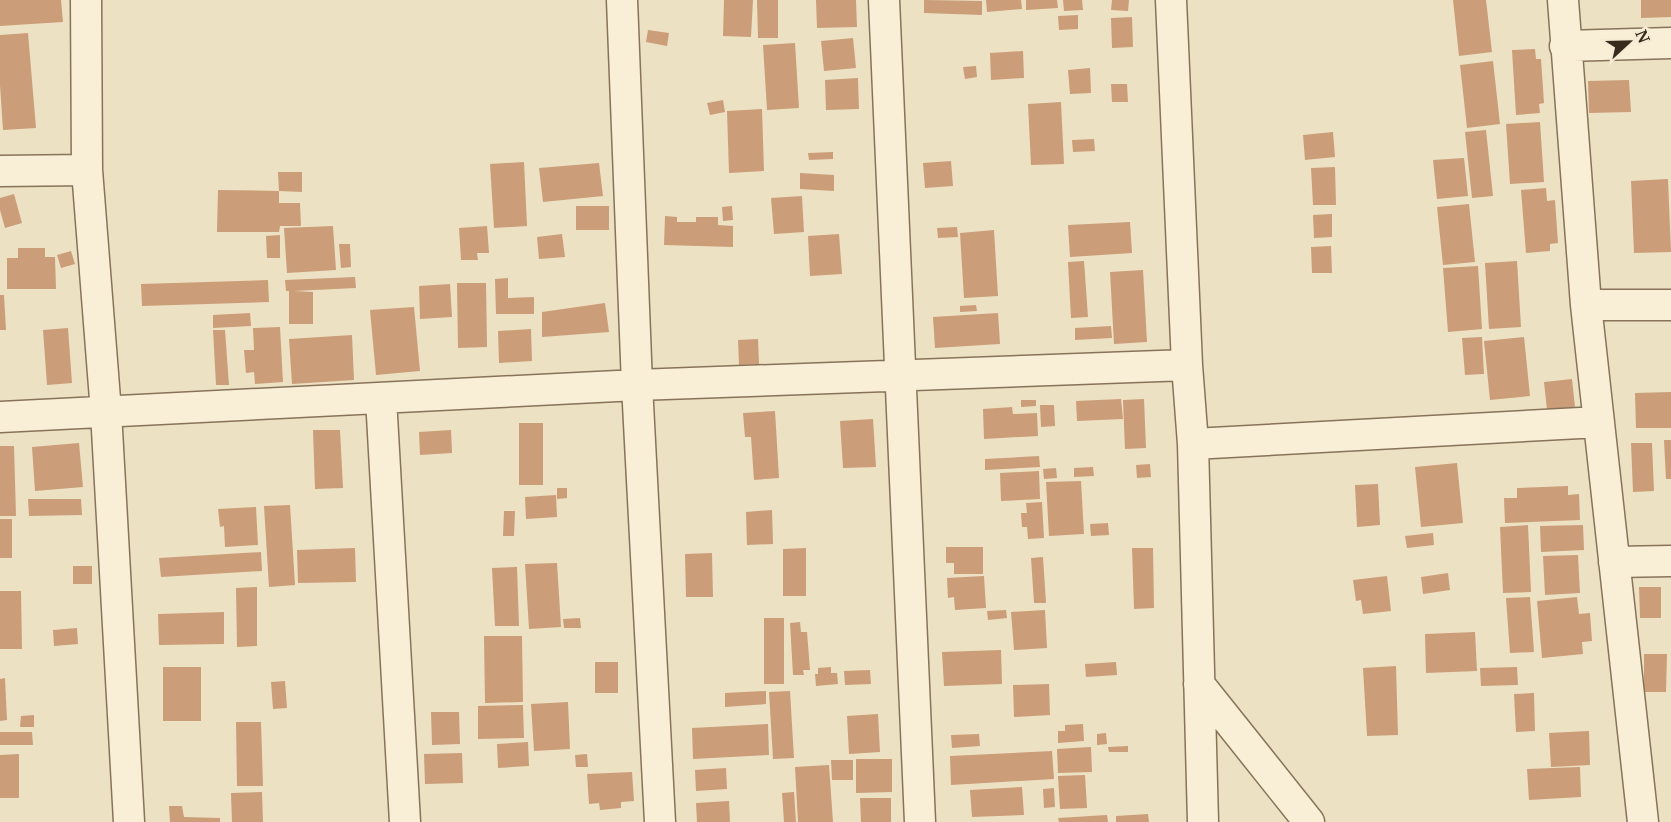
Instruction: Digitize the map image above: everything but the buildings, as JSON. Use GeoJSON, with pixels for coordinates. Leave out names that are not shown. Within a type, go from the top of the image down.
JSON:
{"type":"FeatureCollection","features":[{"type":"Feature","properties":{"kind":"street"},"geometry":{"type":"LineString","coordinates":[[86,0],[87,171],[106,412],[129,822]]}},
{"type":"Feature","properties":{"kind":"street"},"geometry":{"type":"LineString","coordinates":[[622,0],[637,385],[660,822]]}},
{"type":"Feature","properties":{"kind":"street"},"geometry":{"type":"LineString","coordinates":[[884,0],[920,822]]}},
{"type":"Feature","properties":{"kind":"street"},"geometry":{"type":"LineString","coordinates":[[1171,0],[1187,365],[1193,444],[1203,822]]}},
{"type":"Feature","properties":{"kind":"street"},"geometry":{"type":"LineString","coordinates":[[1563,0],[1586,305],[1643,822]]}},
{"type":"Feature","properties":{"kind":"street"},"geometry":{"type":"LineString","coordinates":[[1565,46],[1671,44]]}},
{"type":"Feature","properties":{"kind":"street"},"geometry":{"type":"LineString","coordinates":[[0,171],[87,171]]}},
{"type":"Feature","properties":{"kind":"street"},"geometry":{"type":"LineString","coordinates":[[1586,305],[1671,305]]}},
{"type":"Feature","properties":{"kind":"street"},"geometry":{"type":"LineString","coordinates":[[0,417],[637,385],[1187,365]]}},
{"type":"Feature","properties":{"kind":"street"},"geometry":{"type":"LineString","coordinates":[[381,398],[405,822]]}},
{"type":"Feature","properties":{"kind":"street"},"geometry":{"type":"LineString","coordinates":[[1193,444],[1599,422]]}},
{"type":"Feature","properties":{"kind":"street"},"geometry":{"type":"LineString","coordinates":[[1614,561],[1671,561]]}},
{"type":"Feature","properties":{"kind":"street"},"geometry":{"type":"LineString","coordinates":[[1199,684],[1309,822]]}}]}
